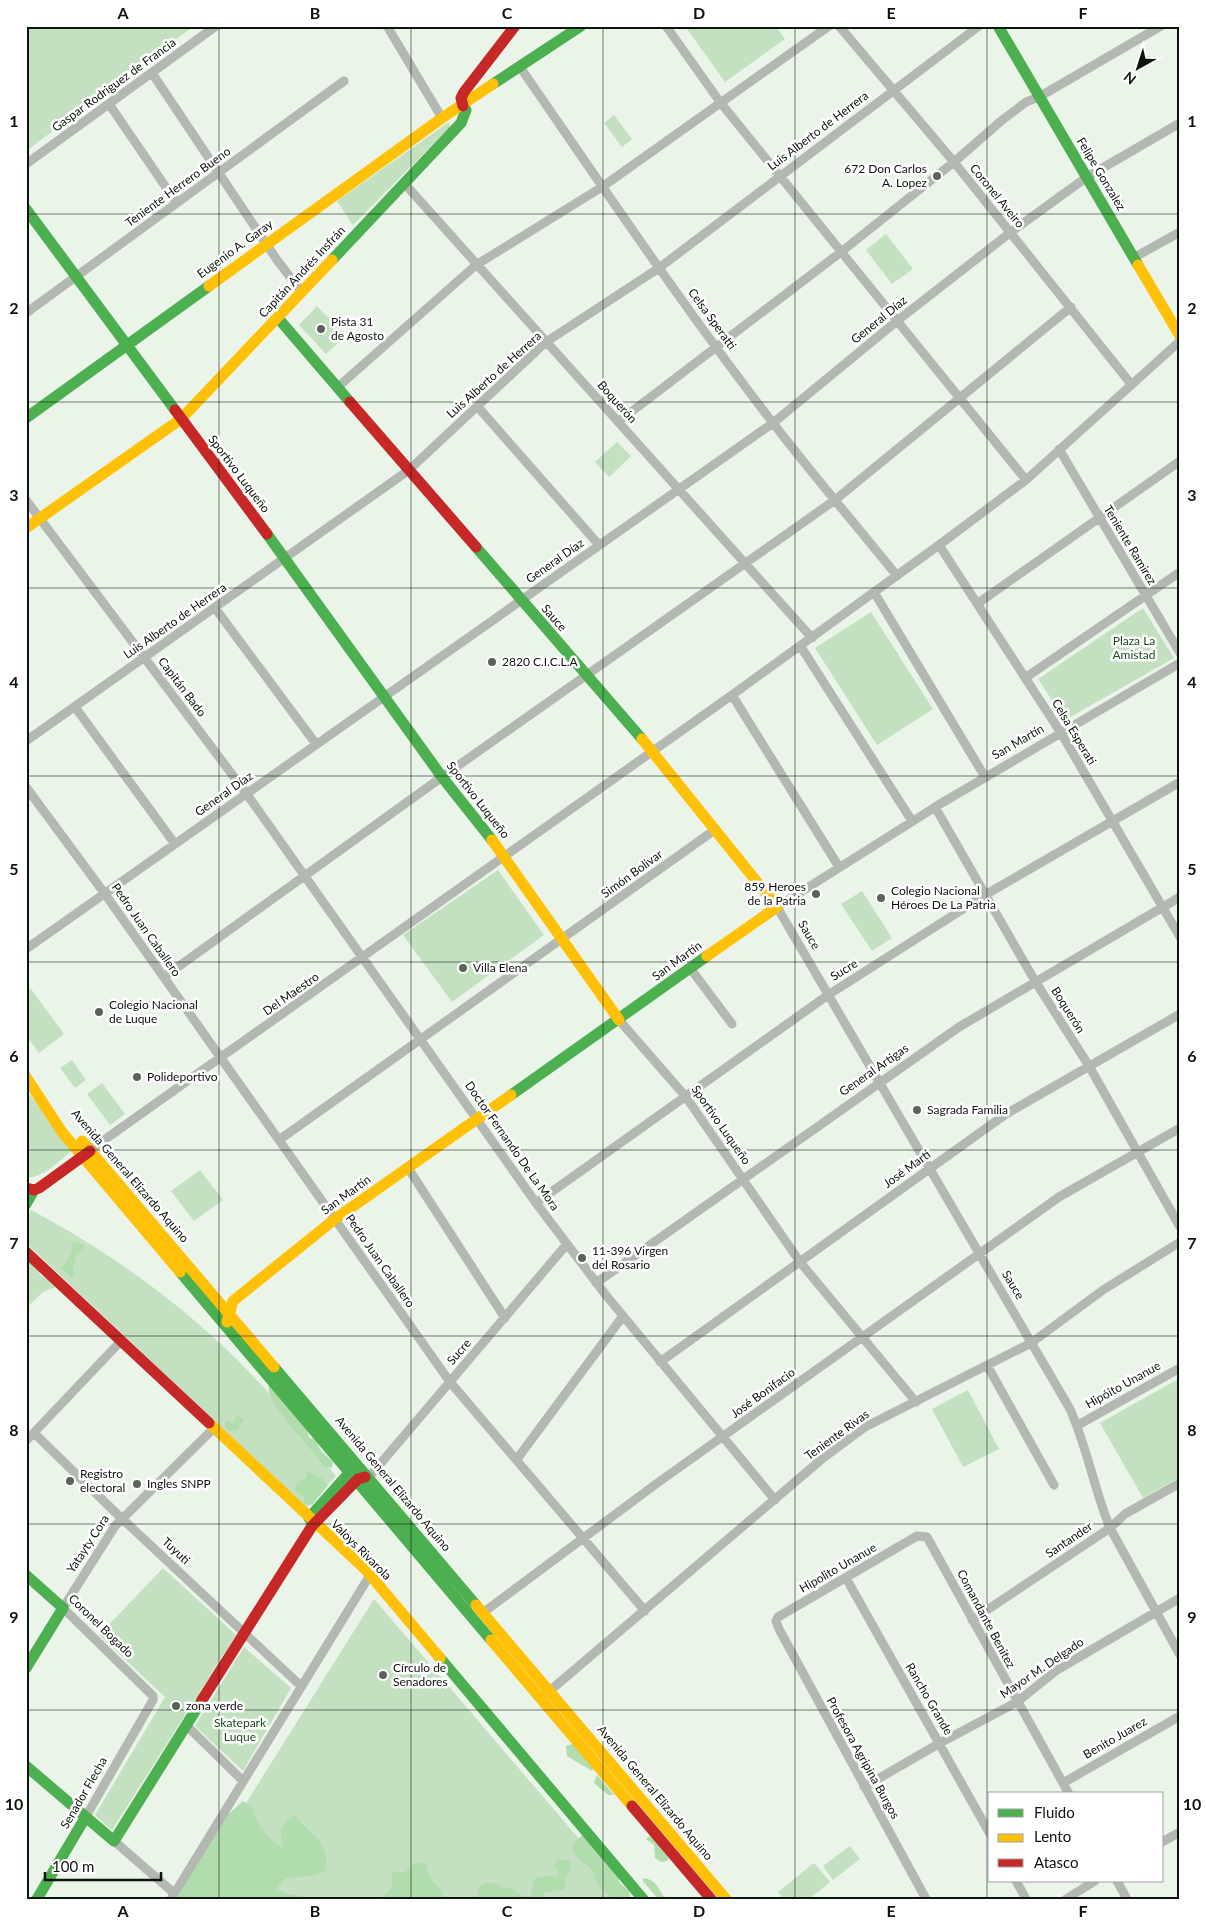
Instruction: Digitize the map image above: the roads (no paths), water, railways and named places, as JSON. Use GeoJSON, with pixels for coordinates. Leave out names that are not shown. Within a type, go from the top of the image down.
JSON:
{"type":"FeatureCollection","features":[{"type":"Feature","properties":{"kind":"street","name":"Gaspar Rodriguez de Francia"},"geometry":{"type":"LineString","coordinates":[[26,164],[216,26]]}},
{"type":"Feature","properties":{"kind":"street"},"geometry":{"type":"LineString","coordinates":[[387,26],[442,118]]}},
{"type":"Feature","properties":{"kind":"street","name":"Capitán Andrés Insfrán"},"geometry":{"type":"LineString","coordinates":[[26,528],[181,419],[461,123],[466,110],[461,98],[464,92],[515,26]]}},
{"type":"Feature","properties":{"kind":"street"},"geometry":{"type":"LineString","coordinates":[[463,106],[581,26]]}},
{"type":"Feature","properties":{"kind":"street"},"geometry":{"type":"LineString","coordinates":[[666,26],[720,102],[1026,480]]}},
{"type":"Feature","properties":{"kind":"street"},"geometry":{"type":"LineString","coordinates":[[339,386],[476,265],[602,187],[829,26]]}},
{"type":"Feature","properties":{"kind":"street","name":"Coronel Aveiro"},"geometry":{"type":"LineString","coordinates":[[839,26],[954,162],[1131,384]]}},
{"type":"Feature","properties":{"kind":"street","name":"Luis Alberto de Herrera"},"geometry":{"type":"LineString","coordinates":[[26,741],[286,559],[409,470],[546,342],[658,268],[979,26]]}},
{"type":"Feature","properties":{"kind":"street","name":"Felipe Gonzalez"},"geometry":{"type":"LineString","coordinates":[[998,26],[1180,336]]}},
{"type":"Feature","properties":{"kind":"street"},"geometry":{"type":"LineString","coordinates":[[618,422],[841,252],[954,162],[1000,121],[1026,102],[1039,98],[1161,26]]}},
{"type":"Feature","properties":{"kind":"street","name":"Celsa Speratti"},"geometry":{"type":"LineString","coordinates":[[520,67],[658,268],[773,423],[897,576]]}},
{"type":"Feature","properties":{"kind":"street"},"geometry":{"type":"LineString","coordinates":[[152,73],[266,244],[301,291]]}},
{"type":"Feature","properties":{"kind":"street","name":"Teniente Herrero Bueno"},"geometry":{"type":"LineString","coordinates":[[26,313],[78,277],[176,202],[344,81]]}},
{"type":"Feature","properties":{"kind":"street"},"geometry":{"type":"LineString","coordinates":[[109,104],[176,202]]}},
{"type":"Feature","properties":{"kind":"street","name":"Eugenio A. Garay"},"geometry":{"type":"LineString","coordinates":[[26,418],[442,118],[463,106]]}},
{"type":"Feature","properties":{"kind":"street","name":"General Díaz"},"geometry":{"type":"LineString","coordinates":[[26,949],[384,695],[773,423],[897,321],[1011,232],[1087,177],[1180,124]]}},
{"type":"Feature","properties":{"kind":"street","name":"Boquerón"},"geometry":{"type":"LineString","coordinates":[[404,183],[812,638]]}},
{"type":"Feature","properties":{"kind":"street","name":"Sportivo Luqueño"},"geometry":{"type":"LineString","coordinates":[[26,209],[286,559],[442,777],[505,857],[619,1020],[686,1097],[800,1262],[864,1336],[916,1402]]}},
{"type":"Feature","properties":{"kind":"street"},"geometry":{"type":"LineString","coordinates":[[1135,257],[1180,232]]}},
{"type":"Feature","properties":{"kind":"street"},"geometry":{"type":"LineString","coordinates":[[164,977],[442,777],[835,500],[1071,307]]}},
{"type":"Feature","properties":{"kind":"street","name":"Sauce"},"geometry":{"type":"LineString","coordinates":[[278,318],[339,386],[409,470],[653,752],[763,886],[1078,1425],[1110,1528],[1180,1656]]}},
{"type":"Feature","properties":{"kind":"street","name":"Del Maestro"},"geometry":{"type":"LineString","coordinates":[[87,1153],[732,696],[939,545],[1026,480],[1180,341]]}},
{"type":"Feature","properties":{"kind":"street"},"geometry":{"type":"LineString","coordinates":[[477,406],[600,544]]}},
{"type":"Feature","properties":{"kind":"street","name":"Teniente Ramirez"},"geometry":{"type":"LineString","coordinates":[[1059,449],[1180,652]]}},
{"type":"Feature","properties":{"kind":"street"},"geometry":{"type":"LineString","coordinates":[[977,604],[1180,461]]}},
{"type":"Feature","properties":{"kind":"street","name":"Capitán Bado"},"geometry":{"type":"LineString","coordinates":[[26,500],[246,793]]}},
{"type":"Feature","properties":{"kind":"street","name":"Celsa Esperati"},"geometry":{"type":"LineString","coordinates":[[939,545],[1061,733],[1180,937]]}},
{"type":"Feature","properties":{"kind":"street"},"geometry":{"type":"LineString","coordinates":[[1026,678],[1180,572]]}},
{"type":"Feature","properties":{"kind":"street"},"geometry":{"type":"LineString","coordinates":[[874,592],[985,777]]}},
{"type":"Feature","properties":{"kind":"street"},"geometry":{"type":"LineString","coordinates":[[214,608],[316,744]]}},
{"type":"Feature","properties":{"kind":"street"},"geometry":{"type":"LineString","coordinates":[[799,648],[912,821]]}},
{"type":"Feature","properties":{"kind":"street","name":"San Martín"},"geometry":{"type":"LineString","coordinates":[[227,1326],[233,1301],[335,1219],[777,907],[934,807],[1180,663]]}},
{"type":"Feature","properties":{"kind":"street"},"geometry":{"type":"LineString","coordinates":[[732,696],[839,867]]}},
{"type":"Feature","properties":{"kind":"street"},"geometry":{"type":"LineString","coordinates":[[75,707],[175,844]]}},
{"type":"Feature","properties":{"kind":"street","name":"Sucre"},"geometry":{"type":"LineString","coordinates":[[536,1203],[828,996],[985,895],[1180,782]]}},
{"type":"Feature","properties":{"kind":"street","name":"Pedro Juan Caballero"},"geometry":{"type":"LineString","coordinates":[[26,787],[105,894],[450,1382],[645,1611]]}},
{"type":"Feature","properties":{"kind":"street","name":"Doctor Fernando De La Mora"},"geometry":{"type":"LineString","coordinates":[[246,793],[536,1203],[596,1283],[775,1500]]}},
{"type":"Feature","properties":{"kind":"street","name":"Boquerón"},"geometry":{"type":"LineString","coordinates":[[934,807],[1035,982],[1089,1066],[1136,1154],[1180,1227]]}},
{"type":"Feature","properties":{"kind":"street","name":"Simón Bolivar"},"geometry":{"type":"LineString","coordinates":[[279,1140],[563,940],[716,829]]}},
{"type":"Feature","properties":{"kind":"street","name":"General Artigas"},"geometry":{"type":"LineString","coordinates":[[596,1283],[878,1082],[959,1027],[1180,897]]}},
{"type":"Feature","properties":{"kind":"street"},"geometry":{"type":"LineString","coordinates":[[690,968],[732,1024]]}},
{"type":"Feature","properties":{"kind":"street","name":"José Marti"},"geometry":{"type":"LineString","coordinates":[[660,1362],[1006,1114],[1180,1014]]}},
{"type":"Feature","properties":{"kind":"street","name":"Avenida General Elizardo Aquino"},"geometry":{"type":"LineString","coordinates":[[26,1078],[49,1101],[87,1153],[227,1326],[726,1899]]}},
{"type":"Feature","properties":{"kind":"street","name":"José Bonifacio"},"geometry":{"type":"LineString","coordinates":[[484,1612],[723,1437],[1059,1197],[1180,1128]]}},
{"type":"Feature","properties":{"kind":"street"},"geometry":{"type":"LineString","coordinates":[[26,1204],[30,1189],[87,1153]]}},
{"type":"Feature","properties":{"kind":"street","name":"Avenida General Elizardo Aquino"},"geometry":{"type":"LineString","coordinates":[[87,1153],[229,1312],[359,1476],[484,1612],[546,1694],[711,1899]]}},
{"type":"Feature","properties":{"kind":"street"},"geometry":{"type":"LineString","coordinates":[[408,1168],[505,1318]]}},
{"type":"Feature","properties":{"kind":"street","name":"Teniente Rivas"},"geometry":{"type":"LineString","coordinates":[[546,1694],[822,1459],[865,1427],[988,1367],[1031,1343],[1103,1290],[1180,1242]]}},
{"type":"Feature","properties":{"kind":"street","name":"Sucre"},"geometry":{"type":"LineString","coordinates":[[359,1476],[450,1382],[567,1244]]}},
{"type":"Feature","properties":{"kind":"street","name":"Valoys Rivarola"},"geometry":{"type":"LineString","coordinates":[[26,1252],[370,1575],[643,1899]]}},
{"type":"Feature","properties":{"kind":"street"},"geometry":{"type":"LineString","coordinates":[[517,1459],[623,1316]]}},
{"type":"Feature","properties":{"kind":"street"},"geometry":{"type":"LineString","coordinates":[[26,1441],[120,1342]]}},
{"type":"Feature","properties":{"kind":"street"},"geometry":{"type":"LineString","coordinates":[[988,1367],[1054,1485]]}},
{"type":"Feature","properties":{"kind":"street","name":"Hipóito Unanue"},"geometry":{"type":"LineString","coordinates":[[1078,1425],[1180,1368]]}},
{"type":"Feature","properties":{"kind":"street","name":"Yatayty Cora"},"geometry":{"type":"LineString","coordinates":[[26,1668],[115,1526],[213,1429]]}},
{"type":"Feature","properties":{"kind":"street","name":"Tuyuti"},"geometry":{"type":"LineString","coordinates":[[34,1433],[301,1686]]}},
{"type":"Feature","properties":{"kind":"street"},"geometry":{"type":"LineString","coordinates":[[114,1841],[312,1522],[359,1476]]}},
{"type":"Feature","properties":{"kind":"street","name":"Santander"},"geometry":{"type":"LineString","coordinates":[[972,1620],[1110,1528],[1125,1514],[1180,1483]]}},
{"type":"Feature","properties":{"kind":"street","name":"Comandante Benitez"},"geometry":{"type":"LineString","coordinates":[[924,1535],[929,1540],[1016,1702],[1068,1792]]}},
{"type":"Feature","properties":{"kind":"street","name":"Hipolito Unanue"},"geometry":{"type":"LineString","coordinates":[[779,1629],[776,1622],[778,1617],[917,1536],[924,1535]]}},
{"type":"Feature","properties":{"kind":"street","name":"Coronel Bogado"},"geometry":{"type":"LineString","coordinates":[[26,1575],[151,1692],[153,1700]]}},
{"type":"Feature","properties":{"kind":"street"},"geometry":{"type":"LineString","coordinates":[[26,1766],[114,1841],[172,1896],[370,1575]]}},
{"type":"Feature","properties":{"kind":"street","name":"Rancho Grande"},"geometry":{"type":"LineString","coordinates":[[846,1578],[988,1830]]}},
{"type":"Feature","properties":{"kind":"street","name":"Mayor M. Delgado"},"geometry":{"type":"LineString","coordinates":[[864,1787],[1016,1702],[1057,1670],[1180,1598]]}},
{"type":"Feature","properties":{"kind":"street","name":"Profesora Agripina Burgos"},"geometry":{"type":"LineString","coordinates":[[779,1629],[926,1899]]}},
{"type":"Feature","properties":{"kind":"street","name":"Senador Flecha"},"geometry":{"type":"LineString","coordinates":[[37,1899],[153,1700]]}},
{"type":"Feature","properties":{"kind":"street","name":"Benito Juarez"},"geometry":{"type":"LineString","coordinates":[[1063,1782],[1180,1716]]}},
{"type":"Feature","properties":{"kind":"street"},"geometry":{"type":"LineString","coordinates":[[186,1725],[242,1780]]}},
{"type":"Feature","properties":{"kind":"street"},"geometry":{"type":"LineString","coordinates":[[1164,1841],[1180,1832]]}},
{"type":"Feature","properties":{"kind":"street"},"geometry":{"type":"LineString","coordinates":[[1017,1882],[1026,1899]]}},
{"type":"Feature","properties":{"kind":"street"},"geometry":{"type":"LineString","coordinates":[[1066,1899],[1093,1882]]}},
{"type":"Feature","properties":{"kind":"street"},"geometry":{"type":"LineString","coordinates":[[1118,1882],[1127,1899]]}},
{"type":"Feature","properties":{"kind":"place","name":"672 Don Carlos A. Lopez"},"geometry":{"type":"Point","coordinates":[937,176]}},
{"type":"Feature","properties":{"kind":"place","name":"Pista 31 de Agosto"},"geometry":{"type":"Point","coordinates":[321,329]}},
{"type":"Feature","properties":{"kind":"place","name":"2820 C.I.C.L.A"},"geometry":{"type":"Point","coordinates":[492,662]}},
{"type":"Feature","properties":{"kind":"place","name":"859 Heroes de la Patria"},"geometry":{"type":"Point","coordinates":[816,894]}},
{"type":"Feature","properties":{"kind":"place","name":"Colegio Nacional Héroes De La Patria"},"geometry":{"type":"Point","coordinates":[881,898]}},
{"type":"Feature","properties":{"kind":"place","name":"Villa Elena"},"geometry":{"type":"Point","coordinates":[463,968]}},
{"type":"Feature","properties":{"kind":"place","name":"Colegio Nacional de Luque"},"geometry":{"type":"Point","coordinates":[99,1012]}},
{"type":"Feature","properties":{"kind":"place","name":"Polideportivo"},"geometry":{"type":"Point","coordinates":[137,1077]}},
{"type":"Feature","properties":{"kind":"place","name":"Sagrada Familia"},"geometry":{"type":"Point","coordinates":[917,1110]}},
{"type":"Feature","properties":{"kind":"place","name":"11-396 Virgen del Rosario"},"geometry":{"type":"Point","coordinates":[582,1258]}},
{"type":"Feature","properties":{"kind":"place","name":"Registro electoral"},"geometry":{"type":"Point","coordinates":[70,1481]}},
{"type":"Feature","properties":{"kind":"place","name":"Ingles SNPP"},"geometry":{"type":"Point","coordinates":[137,1484]}},
{"type":"Feature","properties":{"kind":"place","name":"Círculo de Senadores"},"geometry":{"type":"Point","coordinates":[383,1675]}},
{"type":"Feature","properties":{"kind":"place","name":"zona verde"},"geometry":{"type":"Point","coordinates":[176,1706]}},
{"type":"Feature","properties":{"kind":"park label","name":"Plaza La Amistad"},"geometry":{"type":"Point","coordinates":[1134,648]}},
{"type":"Feature","properties":{"kind":"park label","name":"Skatepark Luque"},"geometry":{"type":"Point","coordinates":[240,1730]}}]}
